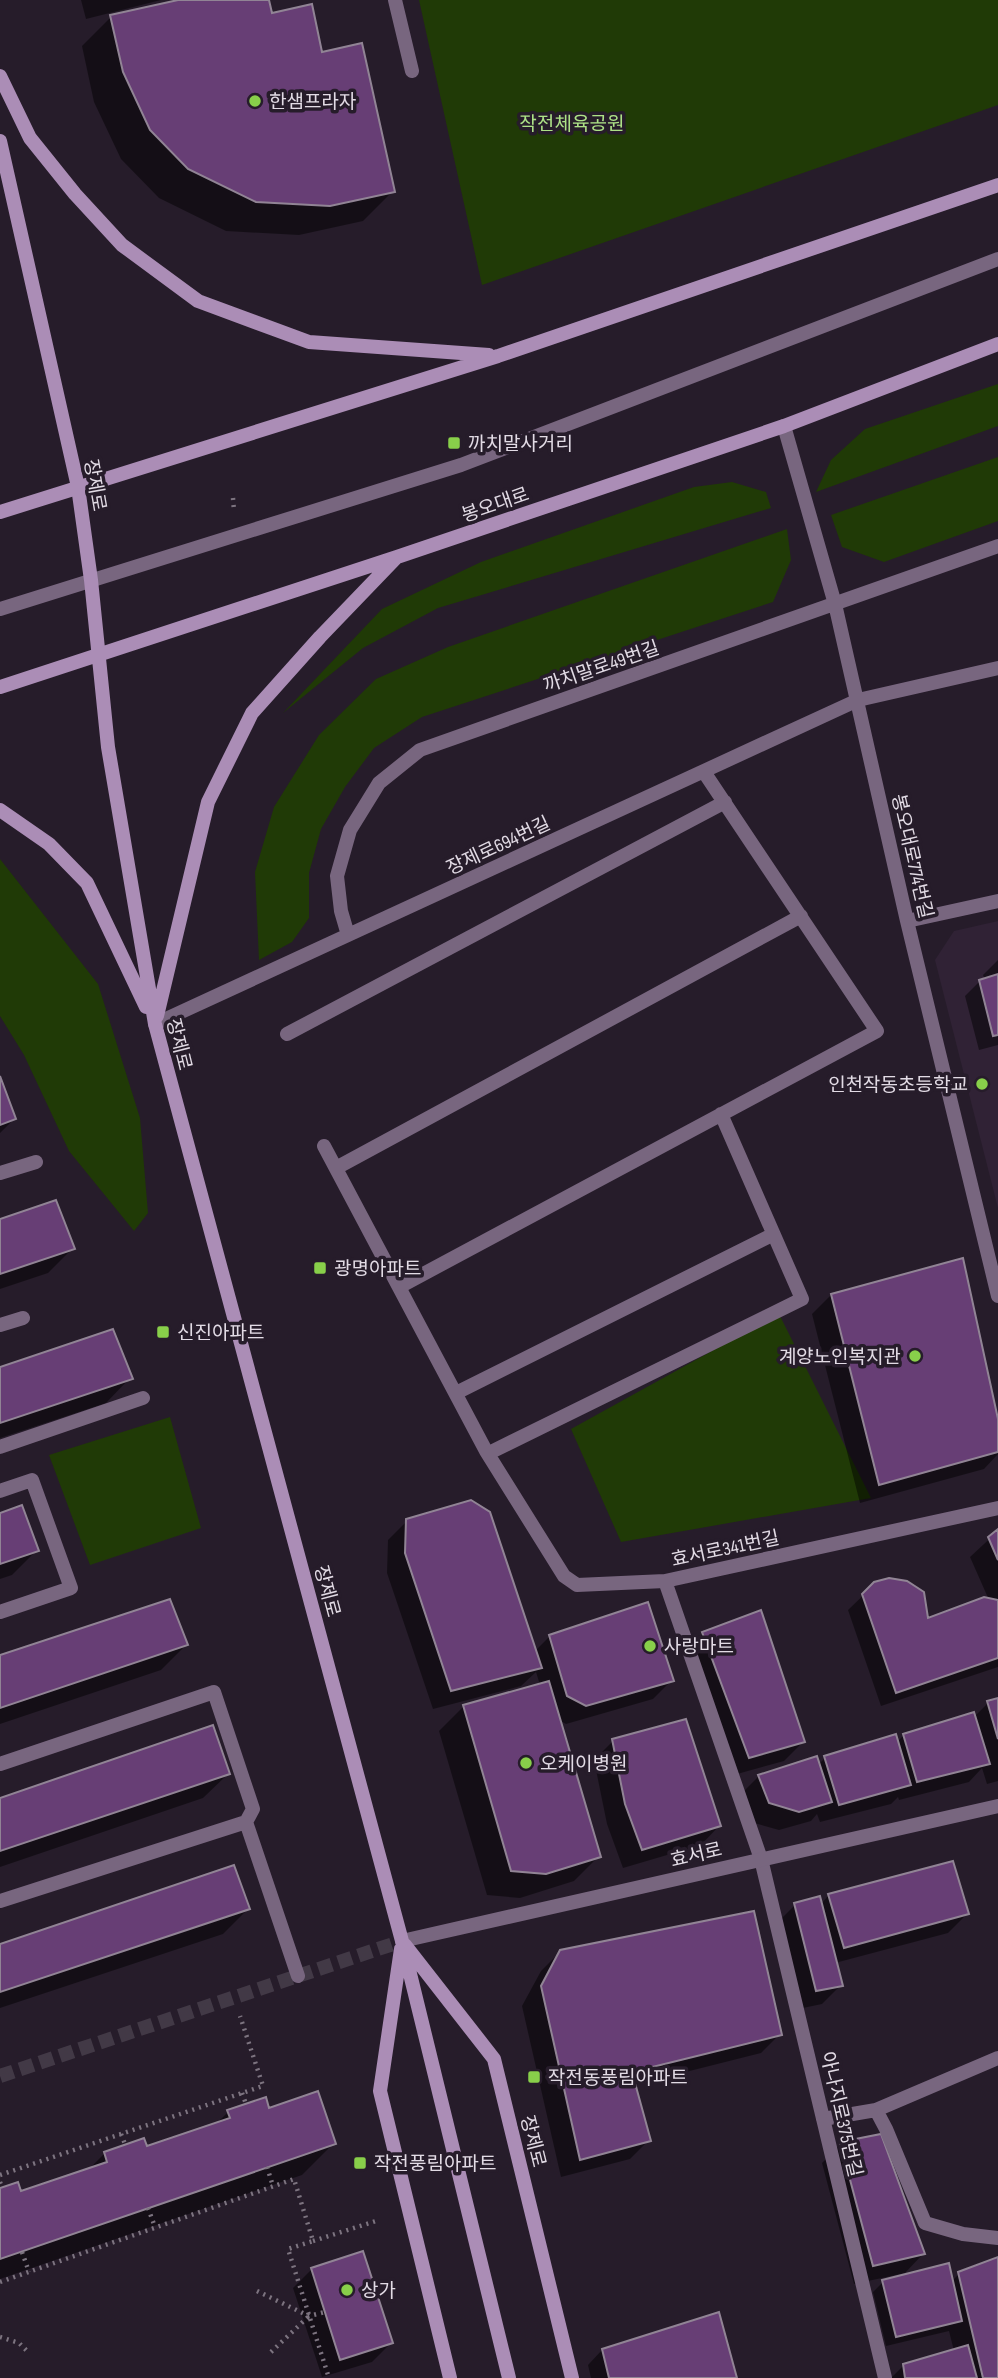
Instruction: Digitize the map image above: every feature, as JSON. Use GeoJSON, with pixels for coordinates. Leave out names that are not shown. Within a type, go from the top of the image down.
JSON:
{"type":"FeatureCollection","features":[{"type":"Feature","properties":{"kind":"main road"},"geometry":{"type":"LineString","coordinates":[[0,76],[30,138],[75,194],[122,245],[198,301],[309,342],[498,356]]}},
{"type":"Feature","properties":{"kind":"main road","name":"장제로"},"geometry":{"type":"LineString","coordinates":[[0,141],[78,487],[91,580],[108,747],[155,1024],[402,1941],[509,2378]]}},
{"type":"Feature","properties":{"kind":"main road"},"geometry":{"type":"LineString","coordinates":[[0,512],[498,356],[998,185]]}},
{"type":"Feature","properties":{"kind":"main road","name":"봉오대로"},"geometry":{"type":"LineString","coordinates":[[0,687],[784,426],[998,344]]}},
{"type":"Feature","properties":{"kind":"main road"},"geometry":{"type":"LineString","coordinates":[[155,1024],[208,802],[252,713],[397,557]]}},
{"type":"Feature","properties":{"kind":"main road"},"geometry":{"type":"LineString","coordinates":[[0,810],[49,844],[88,883],[155,1024]]}},
{"type":"Feature","properties":{"kind":"main road","name":"장제로"},"geometry":{"type":"LineString","coordinates":[[402,1941],[380,2091],[450,2378]]}},
{"type":"Feature","properties":{"kind":"main road","name":"장제로"},"geometry":{"type":"LineString","coordinates":[[402,1941],[494,2059],[572,2378]]}},
{"type":"Feature","properties":{"kind":"street"},"geometry":{"type":"LineString","coordinates":[[395,0],[412,71]]}},
{"type":"Feature","properties":{"kind":"street"},"geometry":{"type":"LineString","coordinates":[[0,609],[461,465],[998,259]]}},
{"type":"Feature","properties":{"kind":"street","name":"봉오대로774번길"},"geometry":{"type":"LineString","coordinates":[[784,426],[835,604],[907,921],[998,1296]]}},
{"type":"Feature","properties":{"kind":"street","name":"까치말로49번길"},"geometry":{"type":"LineString","coordinates":[[348,936],[341,911],[337,876],[350,830],[379,783],[420,750],[998,546]]}},
{"type":"Feature","properties":{"kind":"street","name":"장제로694번길"},"geometry":{"type":"LineString","coordinates":[[155,1024],[858,700],[998,668]]}},
{"type":"Feature","properties":{"kind":"street"},"geometry":{"type":"LineString","coordinates":[[399,1287],[877,1031],[704,772]]}},
{"type":"Feature","properties":{"kind":"street"},"geometry":{"type":"LineString","coordinates":[[287,1034],[725,802]]}},
{"type":"Feature","properties":{"kind":"street"},"geometry":{"type":"LineString","coordinates":[[907,921],[998,901]]}},
{"type":"Feature","properties":{"kind":"street"},"geometry":{"type":"LineString","coordinates":[[336,1168],[801,916]]}},
{"type":"Feature","properties":{"kind":"street"},"geometry":{"type":"LineString","coordinates":[[489,1453],[802,1298],[721,1114]]}},
{"type":"Feature","properties":{"kind":"street"},"geometry":{"type":"LineString","coordinates":[[324,1146],[486,1451],[564,1576],[577,1585],[665,1581]]}},
{"type":"Feature","properties":{"kind":"street"},"geometry":{"type":"LineString","coordinates":[[0,1173],[36,1162]]}},
{"type":"Feature","properties":{"kind":"street"},"geometry":{"type":"LineString","coordinates":[[456,1393],[772,1235]]}},
{"type":"Feature","properties":{"kind":"street"},"geometry":{"type":"LineString","coordinates":[[0,1325],[23,1318]]}},
{"type":"Feature","properties":{"kind":"street"},"geometry":{"type":"LineString","coordinates":[[0,1447],[143,1398]]}},
{"type":"Feature","properties":{"kind":"street"},"geometry":{"type":"LineString","coordinates":[[0,1491],[32,1480],[71,1588],[0,1612]]}},
{"type":"Feature","properties":{"kind":"street","name":"효서로341번길"},"geometry":{"type":"LineString","coordinates":[[761,1859],[665,1581],[998,1508]]}},
{"type":"Feature","properties":{"kind":"street"},"geometry":{"type":"LineString","coordinates":[[0,1764],[214,1692],[253,1809],[246,1822],[0,1901]]}},
{"type":"Feature","properties":{"kind":"street","name":"효서로"},"geometry":{"type":"LineString","coordinates":[[402,1941],[998,1805]]}},
{"type":"Feature","properties":{"kind":"street"},"geometry":{"type":"LineString","coordinates":[[246,1822],[298,1976]]}},
{"type":"Feature","properties":{"kind":"street","name":"아나지로375번길"},"geometry":{"type":"LineString","coordinates":[[761,1859],[885,2378]]}},
{"type":"Feature","properties":{"kind":"street"},"geometry":{"type":"LineString","coordinates":[[823,2119],[876,2110],[998,2058]]}},
{"type":"Feature","properties":{"kind":"street"},"geometry":{"type":"LineString","coordinates":[[876,2110],[925,2223],[963,2234],[998,2238]]}},
{"type":"Feature","properties":{"kind":"path"},"geometry":{"type":"LineString","coordinates":[[0,2175],[263,2086],[240,2016]]}},
{"type":"Feature","properties":{"kind":"path"},"geometry":{"type":"LineString","coordinates":[[242,2093],[246,2104]]}},
{"type":"Feature","properties":{"kind":"path"},"geometry":{"type":"LineString","coordinates":[[121,2134],[125,2144]]}},
{"type":"Feature","properties":{"kind":"path"},"geometry":{"type":"LineString","coordinates":[[267,2167],[273,2186]]}},
{"type":"Feature","properties":{"kind":"path"},"geometry":{"type":"LineString","coordinates":[[0,2281],[294,2179],[313,2241]]}},
{"type":"Feature","properties":{"kind":"path"},"geometry":{"type":"LineString","coordinates":[[148,2208],[155,2227]]}},
{"type":"Feature","properties":{"kind":"path"},"geometry":{"type":"LineString","coordinates":[[329,2378],[288,2249],[379,2220]]}},
{"type":"Feature","properties":{"kind":"path"},"geometry":{"type":"LineString","coordinates":[[22,2252],[29,2272]]}},
{"type":"Feature","properties":{"kind":"path"},"geometry":{"type":"LineString","coordinates":[[257,2291],[309,2316]]}},
{"type":"Feature","properties":{"kind":"path"},"geometry":{"type":"LineString","coordinates":[[271,2352],[309,2316],[325,2312]]}},
{"type":"Feature","properties":{"kind":"path"},"geometry":{"type":"LineString","coordinates":[[0,2337],[19,2343],[27,2351]]}},
{"type":"Feature","properties":{"kind":"shaded area","name":"인천작동초등학교"},"geometry":{"type":"Polygon","coordinates":[[[998,921],[998,1208],[935,960],[954,931],[998,921]]]}},
{"type":"Feature","properties":{"kind":"green space","name":"작전체육공원"},"geometry":{"type":"Polygon","coordinates":[[[419,0],[998,0],[998,105],[482,285],[419,0]]]}},
{"type":"Feature","properties":{"kind":"green space"},"geometry":{"type":"Polygon","coordinates":[[[998,384],[998,426],[816,492],[831,460],[865,429],[998,384]]]}},
{"type":"Feature","properties":{"kind":"green space"},"geometry":{"type":"Polygon","coordinates":[[[998,457],[998,521],[884,562],[842,547],[831,515],[998,457]]]}},
{"type":"Feature","properties":{"kind":"green space"},"geometry":{"type":"Polygon","coordinates":[[[732,482],[766,492],[771,508],[438,608],[363,648],[283,713],[382,609],[481,562],[694,487],[732,482]]]}},
{"type":"Feature","properties":{"kind":"green space"},"geometry":{"type":"Polygon","coordinates":[[[787,529],[791,560],[773,602],[422,717],[374,748],[345,787],[321,829],[309,873],[309,918],[292,942],[259,960],[255,872],[274,807],[319,735],[376,679],[448,647],[787,529]]]}},
{"type":"Feature","properties":{"kind":"green space"},"geometry":{"type":"Polygon","coordinates":[[[0,859],[98,984],[140,1118],[148,1213],[134,1231],[69,1151],[24,1055],[0,1016],[0,859]]]}},
{"type":"Feature","properties":{"kind":"green space"},"geometry":{"type":"Polygon","coordinates":[[[779,1314],[871,1498],[621,1542],[571,1429],[779,1314]]]}},
{"type":"Feature","properties":{"kind":"green space"},"geometry":{"type":"Polygon","coordinates":[[[170,1417],[201,1528],[90,1565],[49,1455],[170,1417]]]}},
{"type":"Feature","properties":{"kind":"building","name":"한샘프라자"},"geometry":{"type":"Polygon","coordinates":[[[178,0],[269,0],[272,13],[312,4],[322,52],[362,43],[395,192],[330,206],[256,202],[188,169],[150,130],[123,72],[110,15],[178,0]]]}},
{"type":"Feature","properties":{"kind":"building"},"geometry":{"type":"Polygon","coordinates":[[[998,974],[998,1035],[993,1036],[979,980],[998,974]]]}},
{"type":"Feature","properties":{"kind":"building"},"geometry":{"type":"Polygon","coordinates":[[[0,1076],[16,1119],[0,1125],[0,1076]]]}},
{"type":"Feature","properties":{"kind":"building"},"geometry":{"type":"Polygon","coordinates":[[[56,1200],[75,1249],[0,1274],[0,1219],[56,1200]]]}},
{"type":"Feature","properties":{"kind":"building","name":"계양노인복지관"},"geometry":{"type":"Polygon","coordinates":[[[963,1258],[998,1419],[998,1452],[879,1485],[831,1294],[963,1258]]]}},
{"type":"Feature","properties":{"kind":"building"},"geometry":{"type":"Polygon","coordinates":[[[113,1329],[133,1379],[0,1423],[0,1367],[113,1329]]]}},
{"type":"Feature","properties":{"kind":"building"},"geometry":{"type":"Polygon","coordinates":[[[471,1500],[490,1512],[542,1668],[451,1691],[405,1553],[406,1519],[471,1500]]]}},
{"type":"Feature","properties":{"kind":"building"},"geometry":{"type":"Polygon","coordinates":[[[22,1505],[39,1551],[0,1564],[0,1513],[22,1505]]]}},
{"type":"Feature","properties":{"kind":"building"},"geometry":{"type":"Polygon","coordinates":[[[998,1529],[998,1560],[988,1537],[998,1529]]]}},
{"type":"Feature","properties":{"kind":"building"},"geometry":{"type":"Polygon","coordinates":[[[889,1578],[907,1581],[924,1592],[928,1618],[984,1597],[998,1600],[998,1658],[896,1693],[862,1594],[874,1582],[889,1578]]]}},
{"type":"Feature","properties":{"kind":"building"},"geometry":{"type":"Polygon","coordinates":[[[170,1599],[188,1645],[0,1708],[0,1655],[170,1599]]]}},
{"type":"Feature","properties":{"kind":"building"},"geometry":{"type":"Polygon","coordinates":[[[648,1602],[674,1681],[586,1706],[567,1696],[549,1635],[648,1602]]]}},
{"type":"Feature","properties":{"kind":"building"},"geometry":{"type":"Polygon","coordinates":[[[761,1610],[805,1742],[749,1758],[702,1632],[761,1610]]]}},
{"type":"Feature","properties":{"kind":"building","name":"오케이병원"},"geometry":{"type":"Polygon","coordinates":[[[549,1681],[601,1857],[546,1874],[511,1871],[463,1705],[549,1681]]]}},
{"type":"Feature","properties":{"kind":"building"},"geometry":{"type":"Polygon","coordinates":[[[998,1698],[998,1739],[987,1701],[998,1698]]]}},
{"type":"Feature","properties":{"kind":"building"},"geometry":{"type":"Polygon","coordinates":[[[974,1712],[990,1764],[917,1782],[903,1734],[974,1712]]]}},
{"type":"Feature","properties":{"kind":"building"},"geometry":{"type":"Polygon","coordinates":[[[686,1719],[721,1826],[642,1850],[625,1804],[612,1739],[686,1719]]]}},
{"type":"Feature","properties":{"kind":"building"},"geometry":{"type":"Polygon","coordinates":[[[213,1725],[230,1774],[0,1851],[0,1798],[213,1725]]]}},
{"type":"Feature","properties":{"kind":"building"},"geometry":{"type":"Polygon","coordinates":[[[896,1734],[911,1785],[839,1805],[824,1756],[896,1734]]]}},
{"type":"Feature","properties":{"kind":"building"},"geometry":{"type":"Polygon","coordinates":[[[817,1756],[832,1802],[799,1812],[769,1803],[758,1775],[817,1756]]]}},
{"type":"Feature","properties":{"kind":"building"},"geometry":{"type":"Polygon","coordinates":[[[953,1861],[969,1914],[844,1948],[828,1894],[953,1861]]]}},
{"type":"Feature","properties":{"kind":"building"},"geometry":{"type":"Polygon","coordinates":[[[234,1865],[250,1909],[0,1992],[0,1944],[234,1865]]]}},
{"type":"Feature","properties":{"kind":"building"},"geometry":{"type":"Polygon","coordinates":[[[820,1896],[843,1986],[816,1991],[794,1903],[820,1896]]]}},
{"type":"Feature","properties":{"kind":"building"},"geometry":{"type":"Polygon","coordinates":[[[754,1911],[782,2035],[632,2072],[651,2141],[580,2160],[541,1986],[560,1950],[754,1911]]]}},
{"type":"Feature","properties":{"kind":"building"},"geometry":{"type":"Polygon","coordinates":[[[318,2091],[336,2144],[0,2259],[0,2188],[18,2182],[21,2191],[107,2162],[104,2152],[144,2138],[147,2146],[230,2118],[227,2110],[266,2097],[269,2108],[318,2091]]]}},
{"type":"Feature","properties":{"kind":"building"},"geometry":{"type":"Polygon","coordinates":[[[881,2134],[925,2254],[873,2266],[840,2142],[881,2134]]]}},
{"type":"Feature","properties":{"kind":"building","name":"상가"},"geometry":{"type":"Polygon","coordinates":[[[363,2251],[393,2343],[340,2360],[311,2268],[363,2251]]]}},
{"type":"Feature","properties":{"kind":"building"},"geometry":{"type":"Polygon","coordinates":[[[998,2257],[998,2378],[983,2378],[958,2272],[998,2257]]]}},
{"type":"Feature","properties":{"kind":"building"},"geometry":{"type":"Polygon","coordinates":[[[949,2263],[962,2321],[896,2337],[882,2280],[949,2263]]]}},
{"type":"Feature","properties":{"kind":"building"},"geometry":{"type":"Polygon","coordinates":[[[719,2312],[737,2378],[609,2378],[602,2349],[719,2312]]]}},
{"type":"Feature","properties":{"kind":"building"},"geometry":{"type":"Polygon","coordinates":[[[968,2345],[977,2378],[905,2378],[903,2364],[968,2345]]]}},
{"type":"Feature","properties":{"kind":"tunnel"},"geometry":{"type":"LineString","coordinates":[[0,2076],[402,1941]]}},
{"type":"Feature","properties":{"kind":"place","name":"한샘프라자"},"geometry":{"type":"Point","coordinates":[255,101]}},
{"type":"Feature","properties":{"kind":"place","name":"까치말사거리"},"geometry":{"type":"Point","coordinates":[454,443]}},
{"type":"Feature","properties":{"kind":"place","name":"인천작동초등학교"},"geometry":{"type":"Point","coordinates":[982,1084]}},
{"type":"Feature","properties":{"kind":"place","name":"광명아파트"},"geometry":{"type":"Point","coordinates":[320,1268]}},
{"type":"Feature","properties":{"kind":"place","name":"신진아파트"},"geometry":{"type":"Point","coordinates":[163,1332]}},
{"type":"Feature","properties":{"kind":"place","name":"계양노인복지관"},"geometry":{"type":"Point","coordinates":[915,1356]}},
{"type":"Feature","properties":{"kind":"place","name":"사랑마트"},"geometry":{"type":"Point","coordinates":[650,1646]}},
{"type":"Feature","properties":{"kind":"place","name":"오케이병원"},"geometry":{"type":"Point","coordinates":[526,1763]}},
{"type":"Feature","properties":{"kind":"place","name":"작전동풍림아파트"},"geometry":{"type":"Point","coordinates":[534,2077]}},
{"type":"Feature","properties":{"kind":"place","name":"작전풍림아파트"},"geometry":{"type":"Point","coordinates":[360,2163]}},
{"type":"Feature","properties":{"kind":"place","name":"상가"},"geometry":{"type":"Point","coordinates":[347,2290]}}]}
